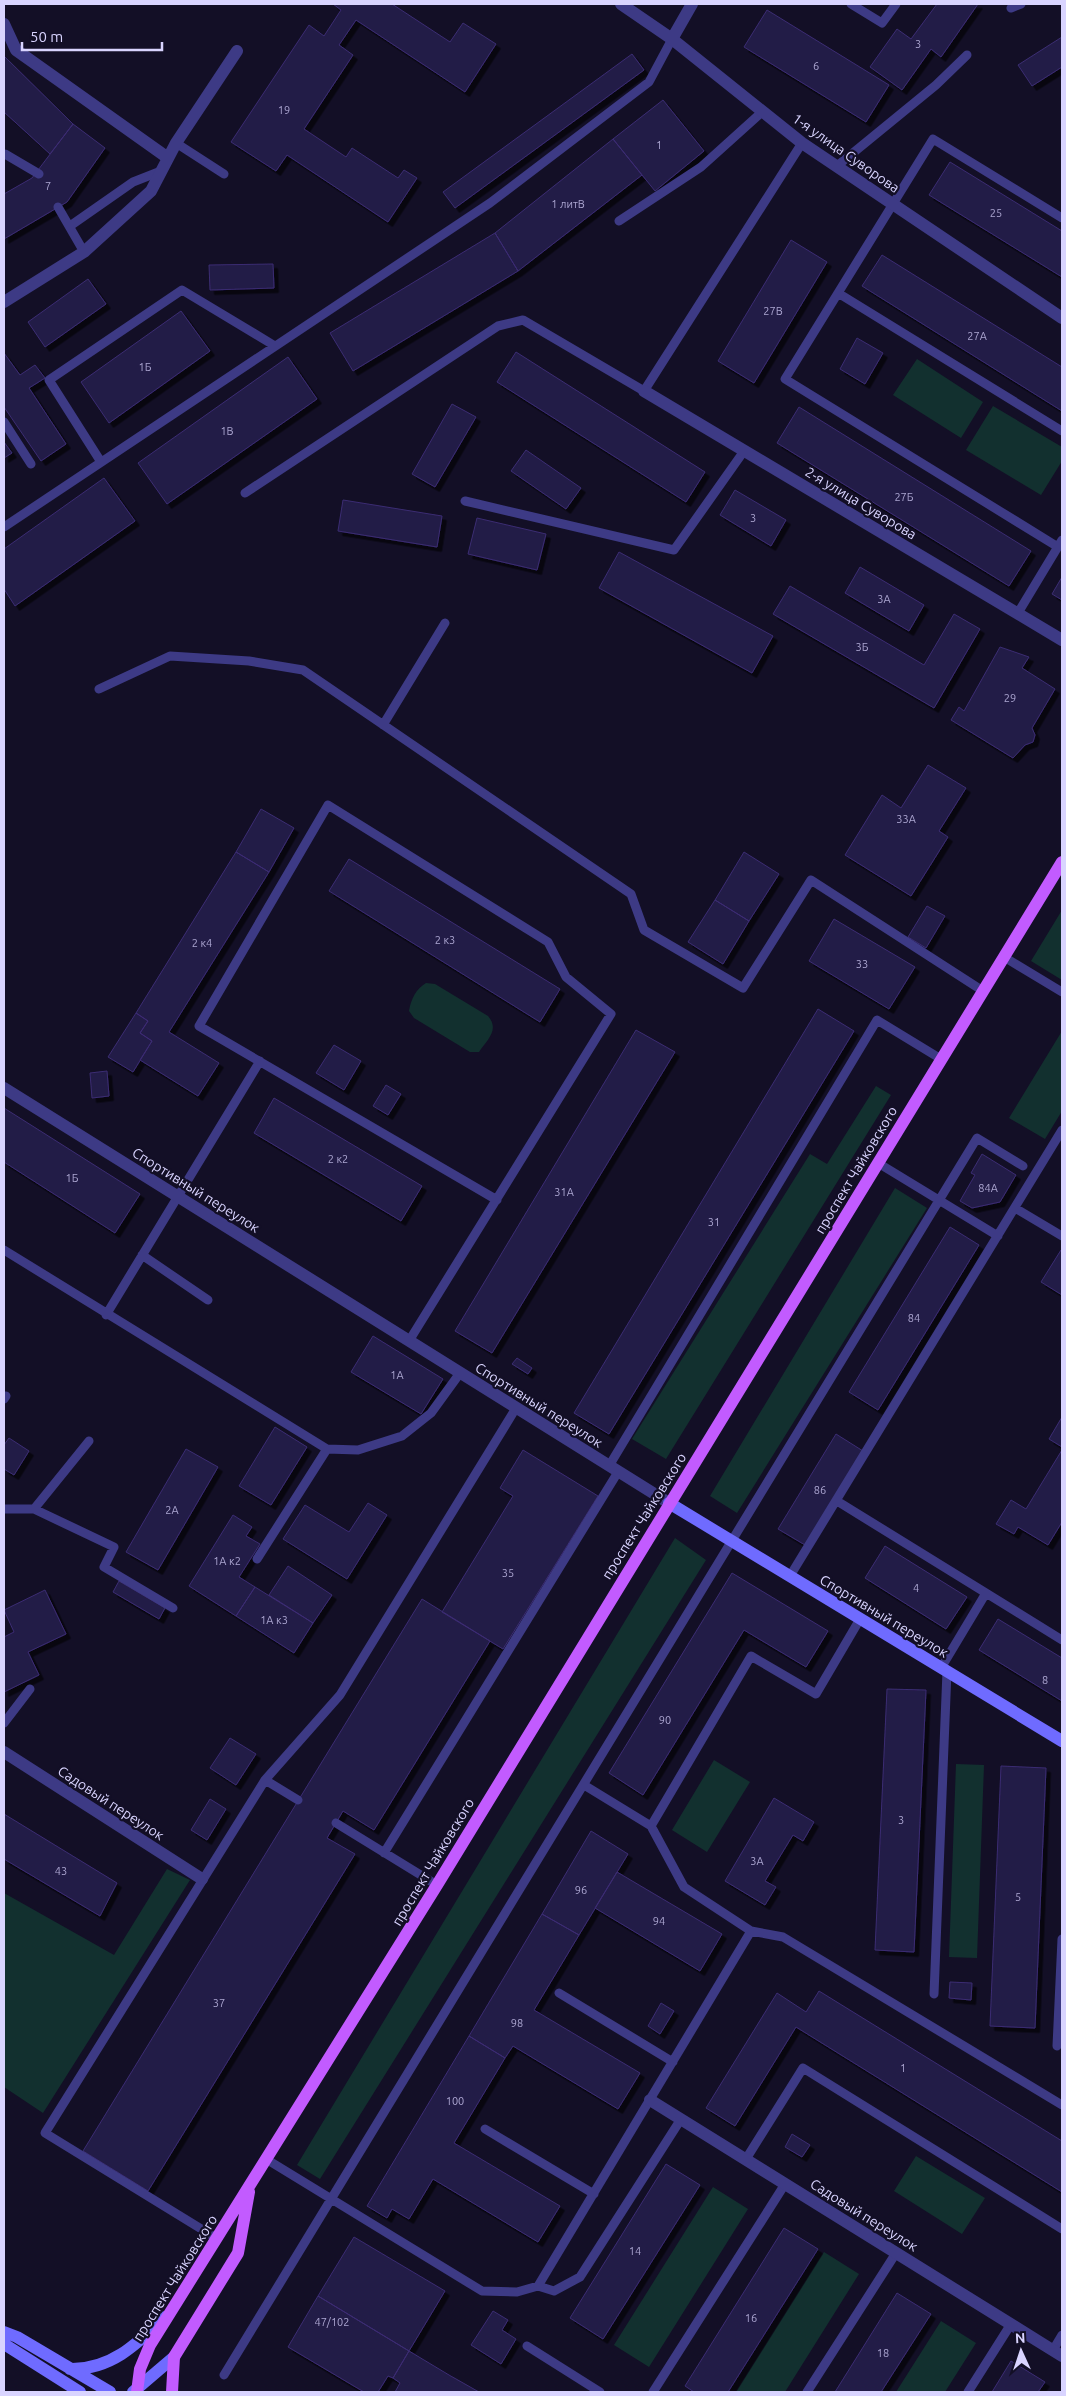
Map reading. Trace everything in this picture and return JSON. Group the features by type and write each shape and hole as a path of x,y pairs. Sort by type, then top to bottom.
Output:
{"main road":[{"name":"проспект Чайковского","path":"135,2391 145,2354 169,2314 437,1885 1062,862"},
{"name":"проспект Чайковского","path":"172,2392 174,2357 238,2253 250,2184"}],"street":[{"name":"1-я улица Суворова","path":"621,4 672,39 802,144 1062,318"},
{"path":"672,39 692,4"},
{"path":"4,24 16,50 168,158"},
{"path":"4,302 84,252 151,191 176,143 237,51"},
{"name":"2-я улица Суворова","path":"644,392 1062,640"},
{"name":"Спортивный переулок","path":"4,1088 669,1503 1062,1741"},
{"name":"Садовый переулок","path":"4,1752 202,1879"},
{"name":"Садовый переулок","path":"650,2100 1058,2353"},
{"path":"70,2369 91,2367 112,2361 129,2350 169,2314"},
{"path":"4,2332 17,2337 110,2392"},
{"path":"4,2344 80,2392"},
{"path":"135,2391 174,2357"}],"lane":[{"path":"851,4 882,24 896,4"},
{"path":"1011,8 1021,4"},
{"path":"4,527 490,203 649,82 672,39"},
{"path":"837,166 936,85 967,55"},
{"path":"619,221 701,167 763,112"},
{"path":"1018,614 1060,544 785,379 933,139 1062,218"},
{"path":"176,143 224,174"},
{"path":"245,493 498,326 523,320 644,392 802,144"},
{"path":"4,154 39,174"},
{"path":"70,226 133,182 161,171"},
{"path":"58,207 84,252"},
{"path":"101,462 49,380 182,290 275,346"},
{"path":"838,293 1062,430"},
{"path":"4,422 31,464"},
{"path":"465,501 674,550 744,451"},
{"path":"384,725 445,622"},
{"path":"99,689 170,656 249,661 303,670 632,894 644,930 743,988 811,880 983,991"},
{"path":"409,1341 497,1200 611,1014 566,977 548,942 328,805 200,1026 497,1200"},
{"path":"1004,957 1062,992"},
{"path":"384,1853 614,1469 877,1020 942,1059"},
{"path":"106,1315 260,1061"},
{"path":"790,1576 1062,1130"},
{"path":"224,2375 977,1138 1023,1166"},
{"path":"878,1163 998,1236"},
{"path":"1015,1208 1062,1236"},
{"path":"4,1250 106,1315 327,1449 358,1450 402,1436 432,1413 460,1373"},
{"path":"142,1256 208,1300"},
{"path":"216,2238 46,2133 265,1780 340,1696 516,1408"},
{"path":"34,1509 89,1441"},
{"path":"257,1559 327,1449"},
{"path":"837,1501 1062,1640"},
{"path":"4,1509 34,1509 114,1546 104,1567 174,1608"},
{"path":"934,1994 944,1669 986,1593"},
{"path":"651,1826 751,1656 816,1694 860,1618"},
{"path":"4,1723 30,1689"},
{"path":"265,1780 298,1800"},
{"path":"584,1785 651,1826 684,1886 752,1931 783,1937 1062,2105"},
{"path":"336,1823 437,1885"},
{"path":"538,2286 752,1931"},
{"path":"1057,2046 1062,1939"},
{"path":"559,1993 673,2062"},
{"path":"746,2160 803,2068 1062,2229"},
{"path":"266,2159 482,2291 517,2292 538,2286 554,2291 580,2276 681,2119"},
{"path":"484,2129 594,2194"},
{"path":"653,2392 785,2184"},
{"path":"807,2392 896,2253"},
{"path":"968,2392 1010,2324"},
{"path":"1058,2353 1062,2336"},
{"path":"527,2346 600,2392"}],"green space":[{"path":"917,359 983,402 961,438 893,395"},
{"path":"993,406 1062,447 1062,461 1041,495 966,450"},
{"path":"1062,910 1062,980 1031,961"},
{"path":"426,983 435,984 488,1016 493,1030 479,1052 470,1052 414,1018 409,1011 411,1002 417,991"},
{"path":"1062,1031 1062,1111 1045,1139 1009,1118"},
{"path":"876,1086 891,1095 666,1459 632,1439 810,1154 827,1164"},
{"path":"895,1188 927,1208 737,1513 710,1496"},
{"path":"675,1538 706,1560 320,2179 297,2165"},
{"path":"714,1760 750,1782 707,1852 672,1830"},
{"path":"956,1764 984,1765 977,1958 949,1957"},
{"path":"167,1869 190,1880 43,2113 4,2087 4,1893 114,1955"},
{"path":"916,2156 985,2198 962,2234 894,2191"},
{"path":"713,2187 748,2209 649,2367 614,2345"},
{"path":"824,2252 859,2274 785,2392 736,2392"},
{"path":"941,2321 976,2343 945,2392 896,2392"}],"building":[{"path":"333,4 392,4 450,42 463,23 496,44 465,92 356,20 339,45 353,55 304,129 346,157 352,148 398,178 404,170 417,178 388,222 287,155 276,171 231,142 309,25 324,36 341,10"},
{"path":"937,4 978,4 941,57 931,49 902,90 870,67 897,29 911,39"},
{"path":"767,10 889,85 866,122 744,47"},
{"path":"1062,37 1062,67 1032,86 1018,65"},
{"path":"632,54 644,70 455,208 443,192"},
{"path":"4,56 73,124 50,154 4,112"},
{"path":"663,100 704,151 655,191 613,139"},
{"path":"73,124 105,148 67,202 4,239 4,194 32,178"},
{"path":"613,139 642,175 518,271 495,233"},
{"path":"950,162 1062,231 1062,277 929,195"},
{"path":"495,233 518,271 353,371 330,333"},
{"path":"791,240 827,262 754,383 718,361"},
{"path":"882,255 1062,367 1062,411 862,286"},
{"path":"273,264 274,288 210,290 209,265"},
{"path":"88,279 106,304 45,347 28,322"},
{"path":"181,311 210,351 109,423 81,382"},
{"path":"857,338 883,353 865,384 840,369"},
{"path":"516,352 705,472 686,502 497,382"},
{"path":"4,353 20,375 35,365 45,378 29,388 66,444 41,461 4,407"},
{"path":"288,357 317,399 167,504 138,463"},
{"path":"452,404 476,417 435,487 412,474"},
{"path":"799,407 1031,551 1009,586 777,443"},
{"path":"4,442 12,453 4,458"},
{"path":"526,450 581,488 566,509 511,471"},
{"path":"104,478 135,521 15,606 4,589 4,549"},
{"path":"735,490 786,520 771,546 720,515"},
{"path":"343,500 442,516 437,547 338,531"},
{"path":"477,518 546,534 537,570 468,554"},
{"path":"619,552 773,636 752,673 599,588"},
{"path":"860,567 924,605 909,631 845,593"},
{"path":"1062,577 1062,600 1052,594"},
{"path":"790,586 924,665 954,614 980,629 934,708 773,614"},
{"path":"1000,647 1029,657 1022,668 1055,689 1032,728 1035,735 1033,742 1025,745 1013,758 951,720 959,707 964,711"},
{"path":"928,765 966,788 939,831 948,837 911,896 845,855 882,795 901,808"},
{"path":"261,809 294,828 269,872 236,852"},
{"path":"236,852 269,872 169,1032 219,1063 198,1096 140,1060 152,1041 140,1033 148,1021 136,1013"},
{"path":"744,852 779,874 749,921 715,900"},
{"path":"349,859 560,989 540,1022 329,891"},
{"path":"715,900 749,921 723,964 688,942"},
{"path":"927,906 945,916 926,948 908,937"},
{"path":"834,919 915,967 889,1009 809,961"},
{"path":"818,1009 854,1031 609,1434 574,1413"},
{"path":"136,1013 148,1021 140,1033 152,1041 133,1072 108,1057"},
{"path":"636,1030 675,1052 492,1353 455,1331"},
{"path":"334,1045 361,1061 344,1090 316,1073"},
{"path":"107,1071 109,1096 92,1098 90,1073"},
{"path":"386,1085 401,1094 388,1115 373,1106"},
{"path":"274,1098 422,1186 401,1221 254,1133"},
{"path":"4,1108 140,1194 115,1233 4,1162"},
{"path":"982,1154 1016,1175 1000,1202 972,1208 960,1201 975,1175 971,1173"},
{"path":"950,1227 979,1245 878,1410 849,1392"},
{"path":"1062,1251 1062,1295 1041,1282"},
{"path":"373,1336 443,1379 421,1414 351,1372"},
{"path":"517,1358 532,1368 528,1374 512,1364"},
{"path":"1062,1417 1062,1447 1049,1439"},
{"path":"275,1427 307,1447 271,1505 239,1486"},
{"path":"836,1434 863,1451 805,1545 778,1529"},
{"path":"9,1438 29,1451 14,1475 4,1469 4,1445"},
{"path":"186,1449 218,1467 158,1570 126,1552"},
{"path":"523,1450 598,1496 503,1649 442,1612 513,1496 500,1488"},
{"path":"1062,1450 1062,1522 1048,1545 1018,1527 1014,1534 996,1524 1011,1500 1026,1509"},
{"path":"368,1503 387,1515 347,1579 283,1539 305,1505 349,1532"},
{"path":"233,1515 252,1527 246,1536 260,1544 239,1577 255,1587 236,1616 189,1586"},
{"path":"885,1546 967,1597 946,1629 865,1578"},
{"path":"288,1566 332,1595 313,1623 269,1595"},
{"path":"732,1573 828,1631 806,1667 744,1630 643,1795 609,1773"},
{"path":"119,1581 165,1608 159,1619 113,1592"},
{"path":"255,1587 313,1623 294,1653 236,1616"},
{"path":"45,1590 66,1634 28,1652 39,1675 4,1692 4,1637 14,1632 4,1610"},
{"path":"422,1599 490,1641 374,1830 343,1811 327,1838 355,1854 148,2191 83,2151"},
{"path":"998,1619 1062,1658 1062,1701 979,1650"},
{"path":"887,1689 926,1690 914,1952 875,1950"},
{"path":"230,1738 256,1754 236,1785 210,1768"},
{"path":"1001,1766 1046,1768 1035,2028 990,2026"},
{"path":"774,1798 814,1822 803,1841 793,1835 765,1881 776,1887 765,1905 725,1881"},
{"path":"210,1799 226,1809 207,1840 191,1830"},
{"path":"4,1814 117,1883 100,1916 4,1859"},
{"path":"591,1831 628,1854 579,1935 542,1914"},
{"path":"617,1872 722,1934 700,1971 595,1908"},
{"path":"542,1914 579,1935 534,2010 640,2073 618,2109 513,2046 505,2058 469,2036"},
{"path":"950,1982 972,1983 971,2000 949,1998"},
{"path":"819,1991 1062,2141 1062,2192 796,2027 735,2126 706,2108 777,1993 806,2012"},
{"path":"661,2003 674,2011 660,2034 648,2026"},
{"path":"469,2036 505,2058 454,2143 560,2206 538,2242 433,2179 409,2219 392,2209 387,2218 367,2206"},
{"path":"792,2134 810,2145 802,2157 785,2147"},
{"path":"666,2164 700,2185 603,2339 570,2318"},
{"path":"784,2228 818,2249 728,2392 694,2392 685,2386"},
{"path":"354,2237 445,2291 409,2351 318,2296"},
{"path":"897,2293 931,2314 881,2392 835,2392"},
{"path":"318,2296 409,2351 393,2378 388,2376 378,2392 364,2392 288,2347"},
{"path":"493,2311 508,2320 502,2330 516,2339 501,2364 471,2345"},
{"path":"409,2351 479,2392 395,2392 400,2383 393,2378"},
{"path":"1011,2361 1045,2382 1038,2392 992,2392"}]}
